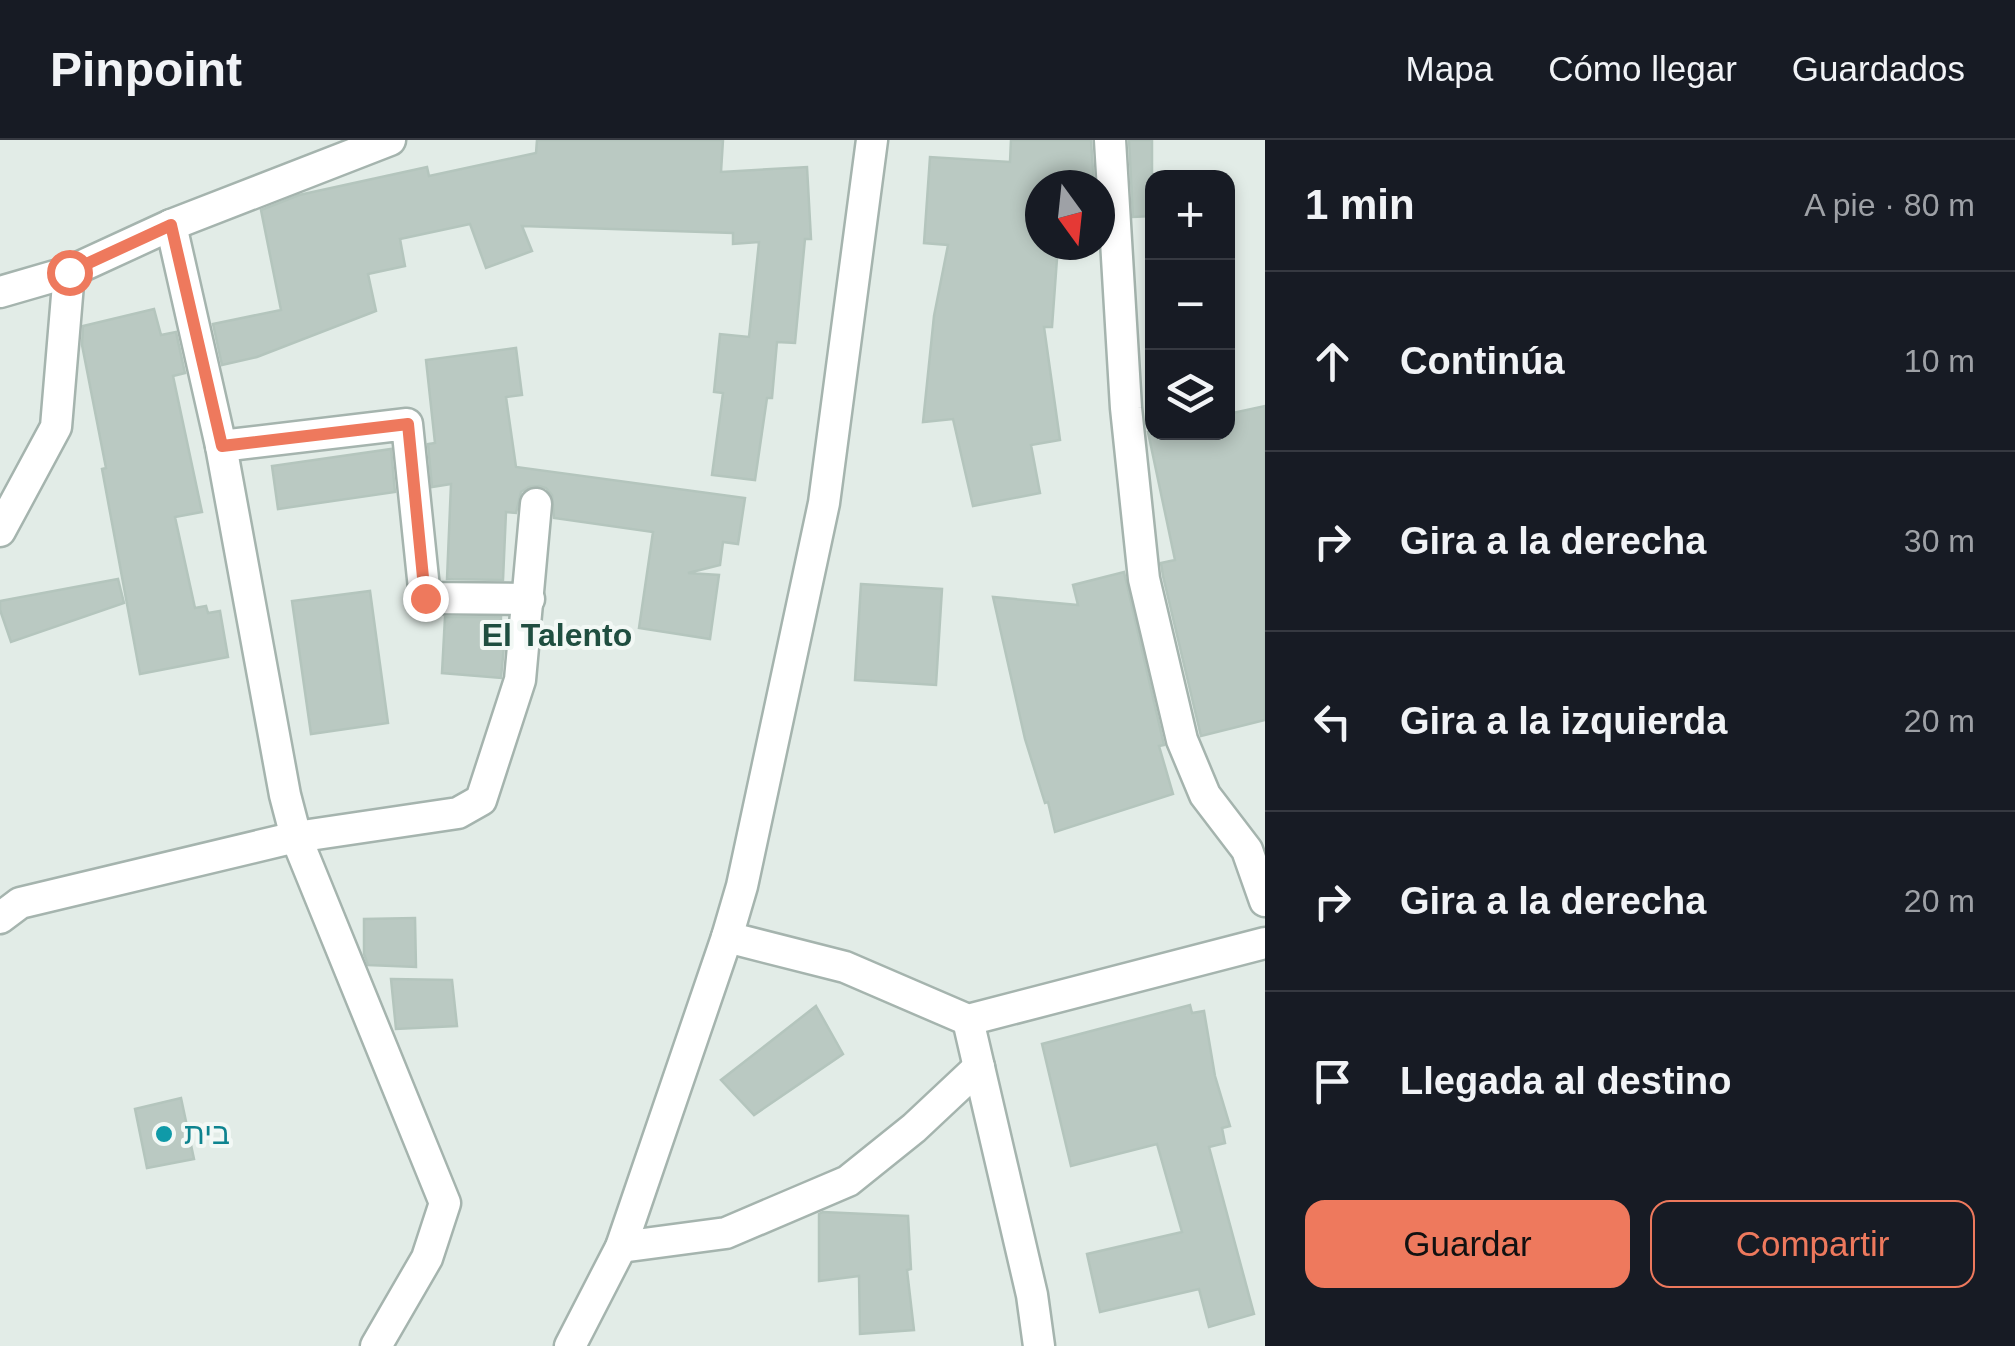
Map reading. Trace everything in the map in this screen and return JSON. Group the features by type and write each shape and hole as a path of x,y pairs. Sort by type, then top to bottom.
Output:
{"street":[{"path":"0,292 69,272 171,225 390,140"},
{"path":"570,1346 621,1247 742,886 824,503 872,140"},
{"path":"1110,140 1126,408 1144,578 1182,740 1205,795 1247,850 1265,901"},
{"path":"171,225 222,446 296,837 445,1204 428,1258 376,1346"},
{"path":"0,531 56,427 69,272"},
{"path":"222,446 408,424 425,598 529,599"},
{"path":"0,918 20,903 296,837 458,813 480,800 520,680 536,504"},
{"path":"727,937 845,967 968,1020 1265,942"},
{"path":"968,1020 1032,1295 1038,1346"},
{"path":"621,1247 726,1233 848,1181 979,1068"}],"building":[{"path":"537,140 723,140 721,172 807,167 811,239 805,239 795,343 777,342 772,398 767,398 755,480 712,475 723,393 714,392 720,334 749,337 759,242 733,244 733,233 522,226 532,251 486,268 470,224 400,239 405,266 368,274 376,311 257,357 222,365 213,324 281,310 261,210 299,195 427,167 429,176 536,153"},
{"path":"1011,140 1091,140 1093,170 1025,170 1025,260 1057,260 1052,327 1044,327 1060,440 1031,445 1040,493 973,506 953,419 923,422 934,316 948,245 924,243 930,157 1010,162"},
{"path":"1129,140 1152,140 1152,170 1145,170 1145,216 1133,217"},
{"path":"154,309 161,335 176,332 185,373 173,376 202,512 175,517 195,608 206,606 208,613 220,611 228,657 140,674 82,345 83,326"},
{"path":"516,348 522,395 506,397 516,467 745,498 738,544 723,542 720,565 688,573 719,575 710,639 639,628 653,532 554,518 552,495 539,486 521,492 516,513 506,512 503,580 447,579 451,484 432,487 428,444 435,443 426,360"},
{"path":"1265,406 1265,720 1201,736 1163,576 1161,563 1175,560 1150,440 1235,440 1235,412"},
{"path":"391,449 395,492 278,509 272,466"},
{"path":"1124,572 1164,745 1159,746 1173,794 1055,832 1025,739 993,597 1078,605 1073,585"},
{"path":"118,579 124,603 11,642 0,601"},
{"path":"861,584 942,589 936,685 855,680"},
{"path":"370,591 388,723 311,734 292,601"},
{"path":"445,617 501,617 500,635 505,636 501,678 442,673"},
{"path":"415,918 416,967 368,965 364,954 364,919"},
{"path":"391,979 452,980 457,1026 396,1029"},
{"path":"1190,1005 1192,1013 1204,1011 1215,1076 1230,1126 1222,1128 1225,1143 1209,1147 1254,1314 1209,1327 1199,1289 1100,1312 1087,1254 1182,1232 1157,1144 1071,1166 1042,1044"},
{"path":"816,1006 843,1054 754,1115 721,1080"},
{"name":"בית","path":"181,1098 194,1159 147,1168 135,1109"},
{"path":"819,1214 908,1216 911,1269 907,1270 914,1330 860,1334 859,1276 819,1281"}],"place":[{"name":"בית","path":"164,1134"}],"district":[{"name":"El Talento","path":"557,635"}],"route":[{"path":"69,272 171,225 222,446 408,424 425,598"}]}
